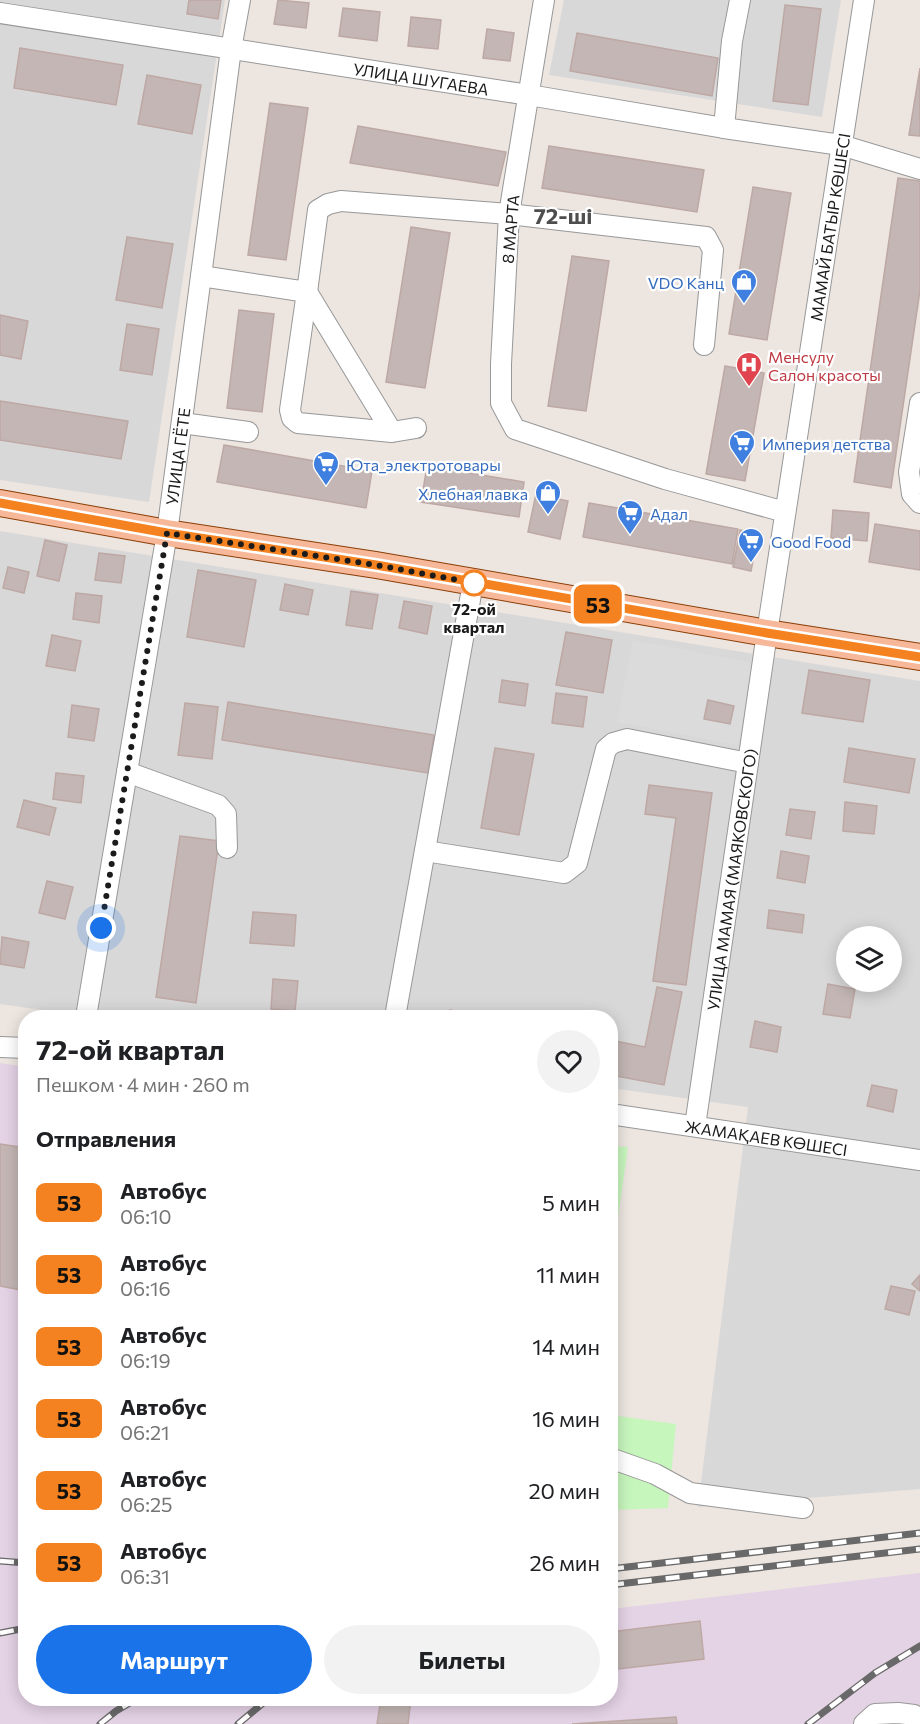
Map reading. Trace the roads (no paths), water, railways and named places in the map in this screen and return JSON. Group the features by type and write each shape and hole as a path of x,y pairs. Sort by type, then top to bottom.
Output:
{"main road":[{"path":"0,503 167,533 376,565 767,633 920,657"}],"street":[{"name":"УЛИЦА ГЁТЕ","path":"87,1010 167,533 231,49 240,0"},
{"name":"8 МАРТА","path":"544,0 509,214 501,403 515,429 665,479 785,512"},
{"path":"724,128 732,41 740,0"},
{"name":"МАМАЙ БАТЫР КӨШЕСІ","path":"767,633 864,0"},
{"name":"УЛИЦА ШУГАЕВА","path":"0,13 841,145 920,169"},
{"path":"416,428 392,432 298,423 292,418 290,410 318,210 328,204 340,201 509,214 706,237 713,250 704,345"},
{"path":"201,276 307,292"},
{"path":"307,292 392,432"},
{"path":"920,403 909,472 912,494 920,503"},
{"path":"182,423 248,432"},
{"path":"395,1010 473,583"},
{"name":"УЛИЦА МАМАЯ (МАЯКОВСКОГО)","path":"695,1126 767,633"},
{"path":"425,851 564,873 577,863 606,749 613,743 627,739 748,763"},
{"path":"127,771 218,806 225,814 227,848"},
{"path":"0,1047 18,1048"},
{"name":"ЖАМАҚАЕВ КӨШЕСІ","path":"618,1115 920,1160"},
{"path":"618,1461 655,1474 690,1493 804,1508"},
{"path":"864,1724 875,1714 898,1713 914,1716 920,1724"}],"railway":[{"path":"618,1568 920,1533"},
{"path":"618,1584 920,1549"},
{"path":"0,1561 18,1562"},
{"path":"0,1633 18,1630"},
{"path":"808,1724 875,1673 920,1646"},
{"path":"100,1724 124,1706"},
{"path":"238,1724 259,1706"}],"place":[{"name":"VDO Канц","path":"744,305"},
{"name":"Менсулу Салон красоты","path":"749,388"},
{"name":"Империя детства","path":"742,466"},
{"name":"Юта_электротовары","path":"326,487"},
{"name":"Хлебная лавка","path":"548,516"},
{"name":"Адал","path":"630,536"},
{"name":"Good Food","path":"751,564"},
{"name":"72-ой квартал","path":"474,583"}],"district":[{"name":"72-ші","path":"563,215"}]}
